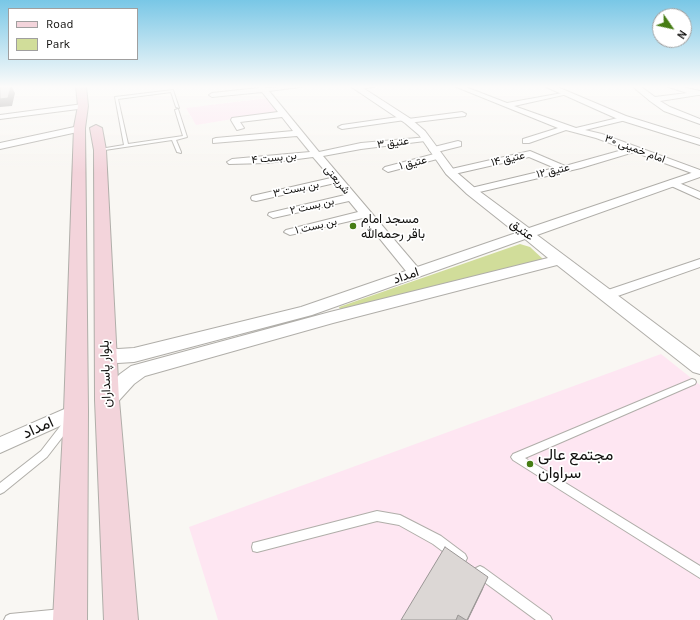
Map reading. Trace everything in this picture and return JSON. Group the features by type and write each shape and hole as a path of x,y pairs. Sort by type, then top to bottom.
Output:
{"main road":[{"name":"بلوار پاسداران","path":"85,115 88,126 100,150 107,400 121,620"},
{"name":"بلوار پاسداران","path":"70,617 76,411 88,126"},
{"path":"76,411 107,400"}],"street":[{"path":"0,117 16,115"},
{"path":"240,128 235,120 276,115"},
{"name":"شریعتی","path":"285,115 415,273"},
{"name":"عتیق","path":"401,115 422,133 450,172 471,191 607,294 700,367"},
{"path":"342,127 452,115"},
{"name":"امام خمینی ۳۰","path":"532,115 570,129 599,136 700,173"},
{"path":"616,115 700,142"},
{"path":"683,115 700,122"},
{"path":"526,141 570,129 623,118"},
{"path":"0,146 88,126"},
{"path":"216,141 299,133"},
{"name":"عتیق ۳","path":"316,154 361,146 425,139"},
{"name":"عتیق ۱","path":"388,169 458,144"},
{"name":"عتیق ۱۲","path":"471,191 564,169 634,149"},
{"name":"بن بست ۴","path":"232,162 267,160 316,154"},
{"name":"عتیق ۱۴","path":"450,172 530,154 564,169"},
{"name":"امداد","path":"107,400 127,379 138,372 327,311 415,273 700,173"},
{"name":"بن بست ۳","path":"256,198 337,180"},
{"path":"672,183 700,196"},
{"name":"بن بست ۲","path":"273,215 351,197"},
{"name":"بن بست ۱","path":"290,232 365,214"},
{"name":"امداد","path":"105,354 118,356 134,355 561,259"},
{"path":"607,294 700,262"},
{"name":"امداد","path":"0,445 76,411"}],"lane":[{"path":"120,115 126,146"},
{"path":"100,150 185,137 179,115"},
{"path":"174,139 179,152"},
{"path":"692,382 516,458 700,572"},
{"path":"0,489 44,454 76,411"},
{"path":"257,547 377,516 400,520 437,540 546,620"},
{"path":"10,620 70,617"}],"shaded area":[{"path":"190,115 258,115 196,125"},
{"name":"مجتمع عالی سراوان","path":"661,354 700,385 700,620 218,620 189,527"}],"green space":[{"path":"520,244 530,247 544,260 341,312 339,307"}],"building":[{"path":"445,547 488,577 467,620 458,615 456,620 401,620"}],"place":[{"name":"مسجد امام باقر رحمه‌الله","path":"353,226"},
{"name":"مجتمع عالی سراوان","path":"530,464"}]}
